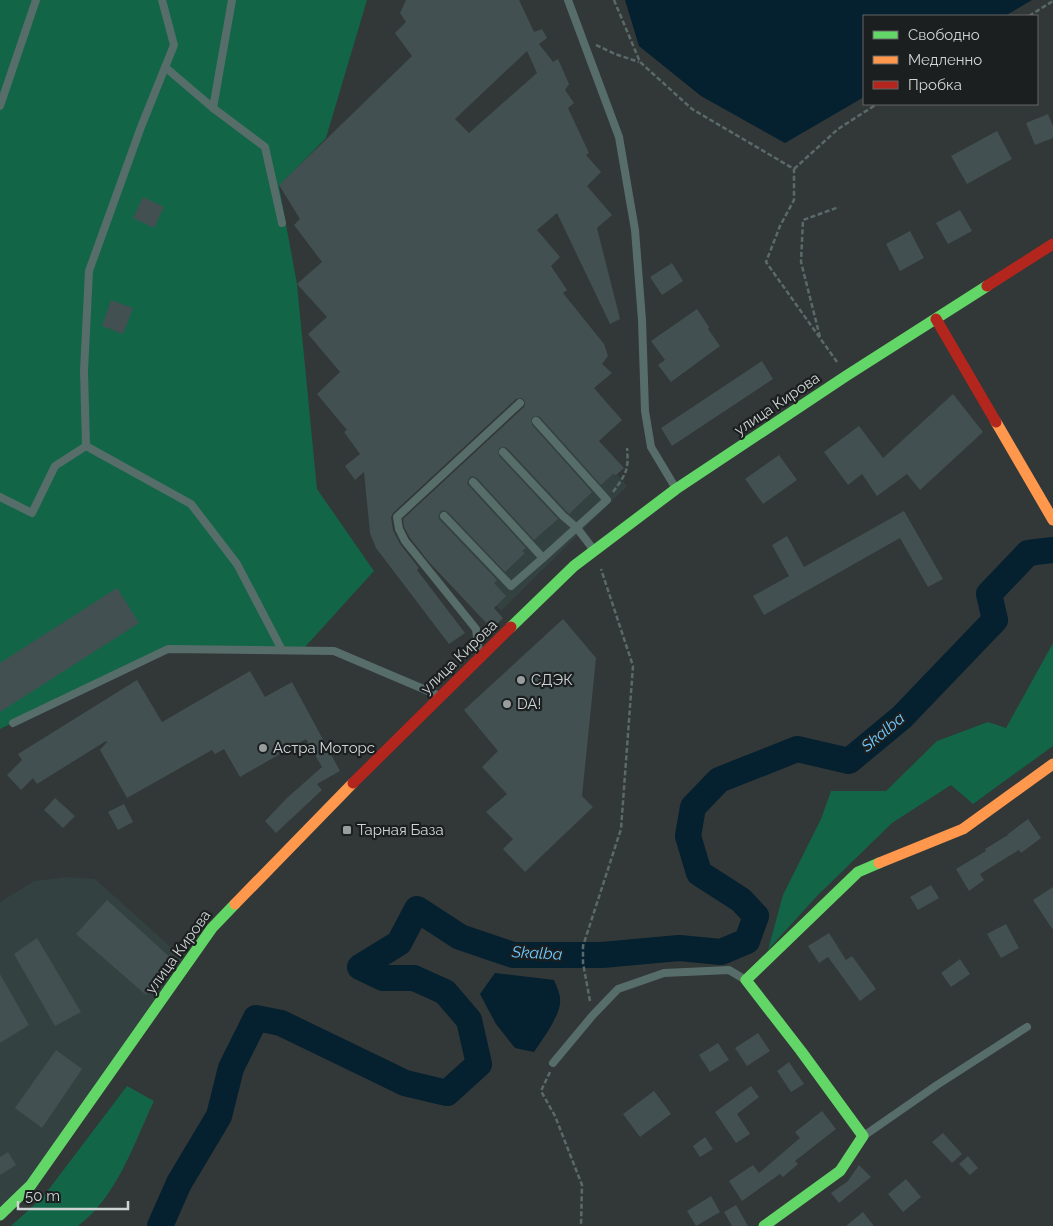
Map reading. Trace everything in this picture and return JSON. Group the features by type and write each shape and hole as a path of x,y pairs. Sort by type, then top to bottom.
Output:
{"street":[{"name":"улица Кирова","path":"0,1215 31,1185 212,928 357,778 574,566 676,488 846,376 1053,244"},
{"path":"936,319 1053,520"},
{"path":"764,1226 840,1171 863,1136 746,980 858,872 963,829 1053,764"}],"lane":[{"path":"0,106 36,0"},
{"path":"86,446 84,371 89,271 141,127 174,45 162,0"},
{"path":"213,108 232,0"},
{"path":"568,0 619,137 635,230 642,320 645,411 651,447 676,488"},
{"path":"165,67 213,108 265,147 282,223"},
{"path":"480,658 476,629 405,541 399,529 397,517 520,403"},
{"path":"444,516 511,586 607,500 536,422"},
{"path":"0,497 32,513 55,466 86,446"},
{"path":"86,446 191,504 237,564 282,650"},
{"path":"503,452 563,516 577,528 594,551"},
{"path":"473,482 544,558"},
{"path":"13,723 168,649 334,651 441,696"},
{"path":"553,1063 593,1015 618,989 664,973 729,970 746,980"},
{"path":"863,1136 937,1084 1027,1027"}],"path":[{"path":"614,0 640,62"},
{"path":"1031,15 1053,1"},
{"path":"583,39 615,54 640,62 692,109 794,169"},
{"path":"846,376 766,262 780,226 794,200 794,169 838,129 875,105"},
{"path":"820,338 801,262 803,220 839,207"},
{"path":"607,500 624,477 628,465 627,448"},
{"path":"593,1015 583,963 583,946 620,829 633,666 594,551"},
{"path":"553,1063 541,1091 555,1116 582,1185 582,1226"}],"shaded area":[{"path":"543,392 566,415 627,486 501,611 411,515"},
{"path":"68,877 95,879 183,958 30,1179 0,1208 0,902 34,881"}],"green space":[{"path":"0,0 367,0 326,138 279,186 297,284 317,489 374,571 305,647 168,649 0,729"},
{"path":"1053,643 1053,746 973,804 951,785 892,823 816,897 768,950 783,895 821,819 831,791 886,791 937,741 988,722 1006,728"},
{"path":"127,1086 154,1101 123,1168 104,1200 78,1226 11,1226 43,1197"}],"water":[{"path":"625,0 1032,0 1007,15 863,15 863,98 785,143 701,96 639,46"},
{"path":"495,973 554,980 559,991 559,1009 550,1028 534,1052 515,1048 496,1024 480,994"}],"building":[{"path":"406,0 519,0 534,32 542,29 547,38 539,44 553,62 558,59 569,84 565,90 574,103 568,108 589,153 586,155 601,172 587,186 612,215 597,228 620,319 610,324 557,213 537,230 560,257 551,266 567,290 563,293 604,344 608,356 602,364 612,373 594,388 622,420 599,441 624,468 616,475 613,474 601,485 540,417 533,417 531,420 532,425 592,492 569,514 507,448 500,448 498,451 499,456 558,519 534,540 477,478 472,476 469,478 467,483 469,486 526,548 522,551 525,553 505,572 448,512 443,510 440,512 438,517 440,520 497,580 494,583 506,596 494,608 503,618 492,629 428,561 410,538 404,527 403,519 524,407 524,400 521,398 516,399 393,513 391,517 393,530 400,544 419,568 417,570 465,633 449,644 376,548 370,533 364,472 355,480 345,466 360,454 344,432 347,430 317,394 340,372 308,334 327,317 297,284 322,262 294,225 300,219 279,185 412,56 395,33 406,22 400,13","holes":["527,51 537,73 469,133 455,119"]},
{"path":"1048,114 1053,126 1053,138 1035,145 1026,123"},
{"path":"997,131 1012,159 967,184 951,156"},
{"path":"143,197 164,207 154,228 133,218"},
{"path":"960,210 972,231 948,244 936,223"},
{"path":"910,231 924,258 900,271 886,244"},
{"path":"672,263 683,281 662,295 650,277"},
{"path":"111,300 133,308 123,334 102,326"},
{"path":"697,309 720,346 671,382 658,365 665,360 651,341"},
{"path":"762,361 773,379 672,446 661,428"},
{"path":"953,394 983,432 920,490 907,474 877,496 862,474 848,485 824,452 859,426 883,458"},
{"path":"779,455 797,480 763,504 745,479"},
{"path":"904,511 943,579 928,587 900,538 764,615 753,596 789,576 772,545 787,536 804,567"},
{"path":"117,588 139,623 0,712 0,663"},
{"path":"563,619 596,658 582,796 593,807 525,872 503,849 513,839 486,812 507,794 482,767 498,751 464,710"},
{"path":"250,671 265,697 292,682 340,771 317,784 322,790 276,833 265,821 287,798 322,767 306,739 240,777 224,749 215,754 212,750 127,798 100,750 106,741 37,784 33,778 21,790 7,775 22,760 18,754 137,680 162,722"},
{"path":"55,798 75,816 63,828 44,810"},
{"path":"124,804 133,822 118,830 108,812"},
{"path":"1028,819 1041,838 1021,853 1019,850 980,874 984,880 969,891 956,869 986,851 985,849 1008,835"},
{"path":"931,885 939,898 918,910 910,897"},
{"path":"1053,887 1053,930 1033,900"},
{"path":"107,900 173,960 146,995 76,934"},
{"path":"1006,924 1019,948 1001,958 987,934"},
{"path":"829,933 846,960 852,956 876,989 860,1001 828,957 819,963 808,946"},
{"path":"37,938 81,1012 55,1026 14,954"},
{"path":"960,959 970,974 951,987 941,973"},
{"path":"0,974 29,1025 0,1043"},
{"path":"758,1033 770,1051 747,1066 735,1048"},
{"path":"718,1043 729,1060 710,1072 699,1055"},
{"path":"56,1050 82,1069 42,1128 15,1108"},
{"path":"789,1062 804,1084 791,1092 777,1071"},
{"path":"751,1086 759,1097 737,1114 750,1134 736,1143 715,1112"},
{"path":"654,1091 671,1114 640,1137 623,1114"},
{"path":"822,1111 836,1129 795,1161 798,1164 783,1177 780,1174 742,1201 729,1181 753,1165 759,1173 800,1138 795,1132"},
{"path":"943,1133 962,1154 952,1163 932,1142"},
{"path":"705,1137 713,1149 700,1157 693,1146"},
{"path":"8,1152 16,1165 0,1175 0,1157"},
{"path":"968,1156 978,1168 970,1175 959,1164"},
{"path":"859,1165 871,1177 839,1203 831,1193 848,1181"},
{"path":"906,1179 921,1197 903,1212 888,1194"},
{"path":"711,1196 720,1212 696,1226 687,1211"},
{"path":"736,1205 748,1226 732,1226 724,1212"},
{"path":"863,1212 874,1226 846,1226"}],"waterway":[{"name":"Skalba","path":"160,1226 179,1183 219,1116 231,1068 256,1018 281,1023 405,1083 447,1093 479,1064 469,1020 445,992 414,978 383,978 360,967 399,943 417,909 460,937 513,955 602,955 679,948 721,952 747,941 756,916 741,900 699,873 688,836 693,807 719,780 797,749 849,761 902,717 995,620 989,594 1028,553 1053,550"}],"traffic: fast":[{"path":"511,627 574,566 676,489 846,376 987,286"},
{"path":"764,1226 840,1171 863,1136 746,980 858,872 879,863"},
{"path":"0,1215 31,1185 212,928 235,904"}],"traffic: slow":[{"path":"996,422 1053,520"},
{"path":"879,863 963,829 1053,764"},
{"path":"235,904 353,783"}],"traffic: jam":[{"path":"987,286 1053,244"},
{"path":"936,319 996,422"},
{"path":"353,783 511,627"}],"place":[{"name":"СДЭК","path":"521,680"},
{"name":"DA!","path":"507,704"},
{"name":"Астра Моторс","path":"263,748"},
{"name":"Тарная База","path":"347,830"}]}
